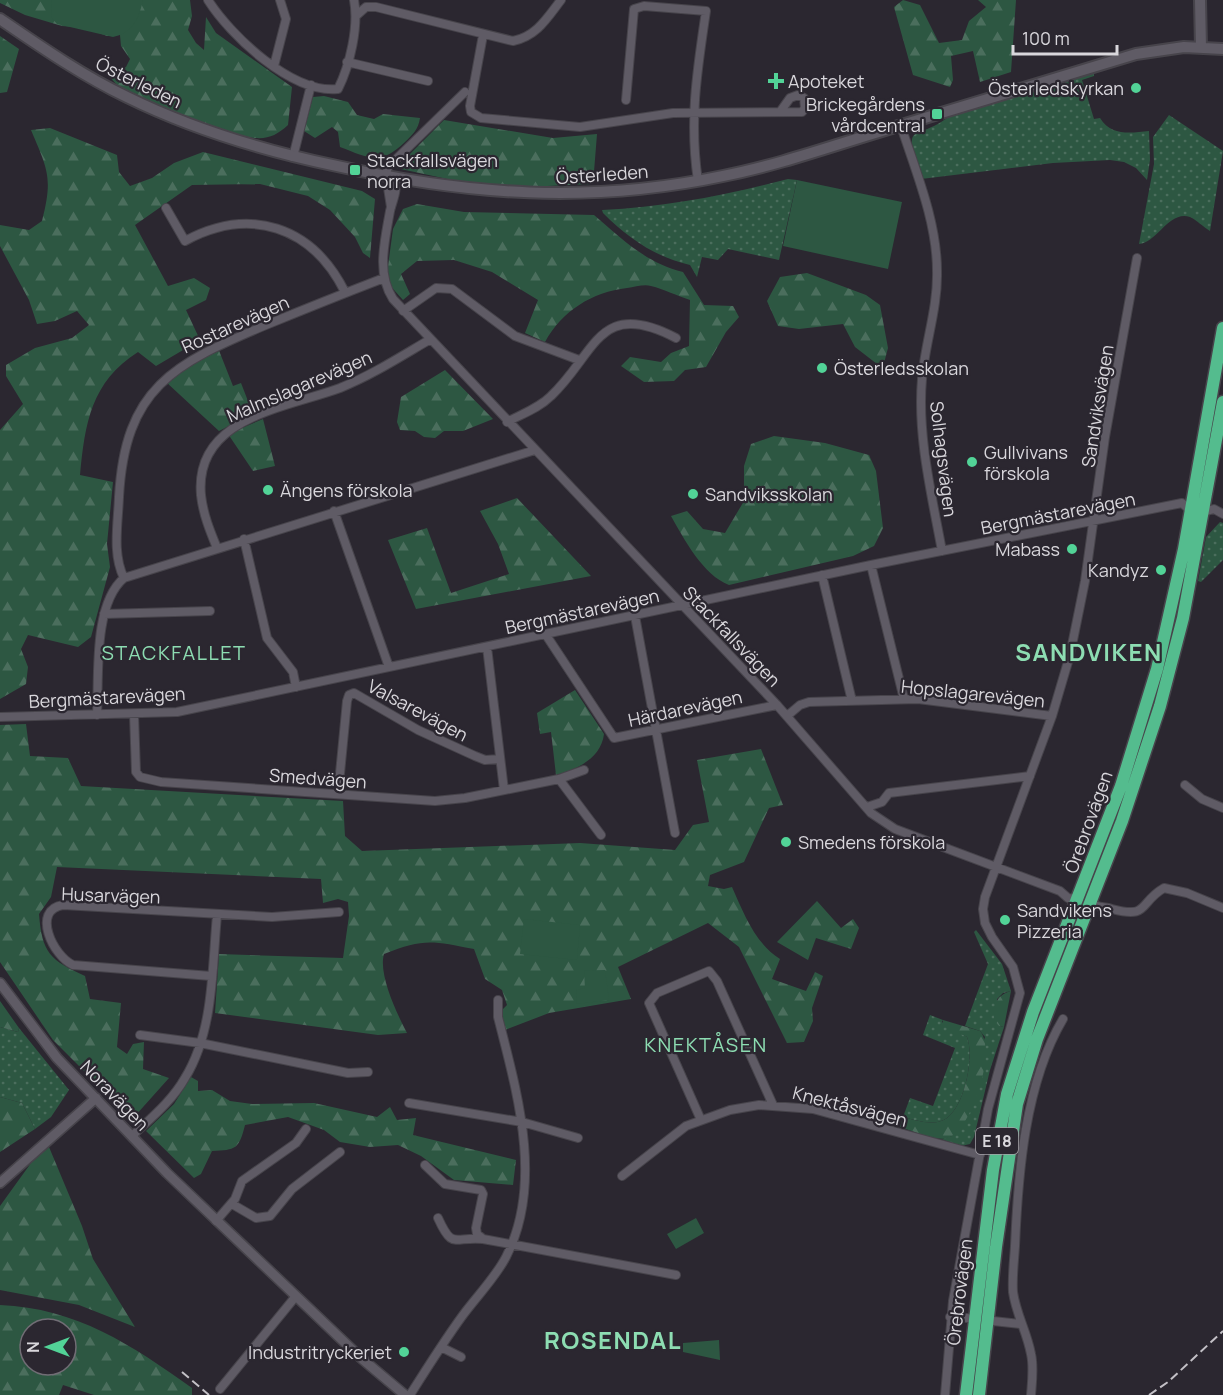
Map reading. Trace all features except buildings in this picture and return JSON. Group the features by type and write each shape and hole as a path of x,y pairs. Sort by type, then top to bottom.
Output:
{"highway":[{"name":"Örebrovägen","path":"966,1395 993,1170 1007,1094 1030,1020 1122,821 1160,706 1180,627 1223,328"},
{"name":"Örebrovägen","path":"1197,512 1223,402"},
{"name":"Örebrovägen","path":"979,1395 996,1247 1017,1104 1084,901"}],"main road":[{"path":"1200,0 1201,47"},
{"name":"Österleden","path":"0,19 58,57 128,98 203,129 293,157 390,178 496,192 552,194 611,192 698,181 764,167 1136,54 1167,48 1223,49"}],"street":[{"path":"208,0 240,39 274,66 311,85 338,89 347,62 357,15 354,0"},
{"path":"274,66 286,19 280,0"},
{"path":"357,15 366,7 376,7 507,41 522,39 544,24 561,0"},
{"path":"626,100 634,9 644,6 706,11 692,134 698,181"},
{"path":"483,35 470,101 471,112 477,117 580,127 674,113 780,112"},
{"path":"347,62 428,81"},
{"path":"293,157 311,85"},
{"path":"390,178 388,167 465,92"},
{"name":"Solhagsvägen","path":"901,126 929,219 936,255 936,296 921,394 924,436 942,551"},
{"name":"Stackfallsvägen","path":"390,178 397,190 391,207 383,255 384,278 388,291 403,311 777,705 867,807 896,829 1060,891 1070,890 1084,901"},
{"path":"166,208 185,241 214,227 240,223 268,226 293,235 323,257 345,292"},
{"name":"Sandviksvägen","path":"945,1395 950,1317 980,1155 991,1099 1020,993 1013,967 992,937 984,916 985,897 1052,716 1070,654 1095,522 1105,436 1137,258"},
{"name":"Rostarevägen","path":"124,578 117,553 122,462 131,429 154,389 180,366 197,355 345,292 384,278"},
{"path":"403,311 436,288 452,289 515,336 579,360"},
{"path":"507,422 550,398 600,336 622,325 646,325 676,338"},
{"name":"Malmslagarevägen","path":"216,548 203,508 201,488 210,453 225,433 257,416 370,375 429,340"},
{"path":"97,715 104,614 110,593 124,578 333,511 416,488 535,450"},
{"name":"Bergmästarevägen","path":"0,717 177,712 871,565 1182,503 1197,512"},
{"path":"1197,512 1214,509 1223,514"},
{"path":"333,511 389,667"},
{"path":"244,539 267,638 290,667 296,687"},
{"path":"871,565 904,699"},
{"path":"822,576 852,701"},
{"path":"104,614 210,611"},
{"path":"635,616 675,833"},
{"name":"Härdarevägen","path":"546,635 614,738 777,705"},
{"path":"488,647 504,790"},
{"name":"Valsarevägen","path":"338,794 347,701 349,695 354,693 434,738 485,760 500,759"},
{"name":"Hopslagarevägen","path":"787,716 800,705 809,702 904,699 1052,716"},
{"name":"Smedvägen","path":"134,714 136,772 148,781 435,801 559,779 584,770"},
{"path":"867,807 882,802 889,793 1030,776"},
{"path":"559,779 601,835"},
{"path":"1185,785 1203,799 1223,808"},
{"path":"1084,901 1099,908 1106,907 1128,913 1137,912 1145,908 1155,893 1164,888 1181,891 1223,908"},
{"name":"Husarvägen","path":"212,976 73,965 65,961 58,953 50,939 46,920 54,906 63,904 272,917 339,912"},
{"path":"132,1136 176,1092 194,1062 200,1043 212,976 218,915"},
{"path":"701,1120 649,1003 657,993 709,971 717,981 773,1105"},
{"name":"Noravägen","path":"0,983 52,1052 132,1136 216,1221 361,1358 405,1395"},
{"path":"410,1395 441,1347 497,1272 513,1244 522,1202 522,1122 498,1017 498,1000"},
{"path":"1031,1395 1031,1354 1020,1324 1013,1276 1021,1163 1036,1092 1056,1032 1063,1019"},
{"path":"140,1035 200,1043 348,1073 368,1072"},
{"path":"0,1183 96,1098"},
{"path":"409,1103 522,1122 578,1138"},
{"name":"Knektåsvägen","path":"622,1176 675,1134 701,1120 737,1108 773,1105 813,1109 980,1155"},
{"path":"216,1221 232,1204 242,1181 296,1143 306,1129"},
{"path":"232,1204 256,1218 270,1216 292,1189 340,1152"},
{"path":"425,1165 445,1184 481,1190 483,1194 476,1228 477,1234 483,1239"},
{"path":"438,1218 450,1239 459,1241 483,1239 676,1275"},
{"path":"220,1389 296,1296"},
{"path":"950,1317 967,1318"},
{"path":"993,1320 1020,1324"},
{"path":"441,1347 461,1357"}],"green space":[{"path":"0,0 190,0 192,16 188,30 196,43 204,50 206,17 216,33 292,87 288,125 273,136 255,138 226,131 162,108 127,92 108,74 112,67 126,67 130,59 121,46 120,35 107,36 86,28 62,26 25,15 0,3"},
{"path":"51,0 143,0 134,24 126,32 113,37 57,24 52,18"},
{"path":"903,0 920,5 939,43 962,40 969,21 986,7 978,0 1016,0 1011,72 980,82 973,51 951,56 953,80 950,87 913,75 894,7"},
{"path":"0,36 19,49 7,92 0,93"},
{"path":"1094,71 1094,76 1082,80 1094,119 1100,118 1104,124 1115,131 1149,131 1150,160 1147,180 1136,168 1124,162 1110,160 1053,163 921,179 912,147 912,139 915,135 951,115"},
{"path":"324,96 348,102 357,115 374,119 383,114 420,118 419,122 413,134 396,150 381,157 367,157 340,147 338,132 332,127 315,138 304,131 313,97"},
{"path":"1169,115 1223,151 1210,231 1193,218 1183,216 1169,222 1152,238 1139,244 1154,164 1153,137"},
{"path":"444,120 553,138 597,134 593,184 524,187 452,180 396,168"},
{"path":"50,128 117,155 119,172 130,186 152,178 174,163 203,152 362,191 375,199 370,258 363,253 355,237 330,210 308,196 260,184 192,185 135,225 168,286 194,278 210,288 206,300 186,310 200,340 156,366 138,352 122,364 100,390 88,421 80,475 113,482 107,544 110,567 91,637 78,647 28,635 21,649 28,667 26,684 0,699 0,430 23,404 6,376 6,365 35,348 72,338 89,325 77,311 55,321 37,324 29,300 0,246 0,225 29,230 42,221 47,194 47,174 31,130"},
{"path":"788,179 797,180 779,260 728,249 718,260 702,257 697,277 690,265 654,252 622,231 602,210 696,199"},
{"path":"797,180 902,202 888,269 783,246"},
{"path":"417,204 464,212 594,215 646,256 657,263 683,272 704,305 733,306 739,317 726,332 706,367 685,370 674,381 644,382 621,366 630,357 661,362 671,353 689,346 690,300 648,285 614,290 590,299 569,312 545,342 525,333 538,300 492,272 454,260 417,261 401,274 410,294 403,300 386,281 393,229 403,209"},
{"path":"807,273 866,295 880,305 888,348 884,363 877,364 855,347 843,324 799,329 778,326 767,301 780,277"},
{"path":"218,348 233,386 241,383 253,414 219,431 166,382 185,366"},
{"path":"445,370 493,419 463,431 444,431 435,438 424,437 415,431 400,430 397,422 401,397"},
{"path":"263,419 275,466 253,471 228,434"},
{"path":"774,436 825,443 869,455 876,471 883,528 874,546 853,556 729,585 703,565 671,516 687,511 703,529 725,533 744,501 744,466 751,444"},
{"path":"517,498 591,576 416,609 388,540 427,528 451,593 509,574 498,544 480,511"},
{"path":"1220,522 1223,523 1223,560 1201,582 1198,581 1206,537"},
{"path":"575,690 604,734 593,756 580,766 556,775 551,732 540,734 537,713"},
{"path":"26,724 30,756 68,758 81,786 343,801 345,836 362,851 580,843 675,850 693,825 709,822 697,760 761,749 783,805 769,808 744,862 710,875 708,886 724,889 732,887 757,936 780,959 772,979 806,991 815,972 823,976 812,1008 813,1021 804,1042 787,1043 739,947 708,923 618,967 631,999 549,1013 505,1030 500,1012 507,1005 502,990 485,979 474,949 428,942 409,945 384,954 386,983 407,1033 378,1035 215,1013 219,954 343,958 349,916 348,902 338,899 323,903 321,879 57,867 51,897 39,914 46,947 56,960 85,976 90,999 121,1003 117,1047 127,1054 133,1044 144,1042 143,1069 169,1078 135,1116 99,1086 53,1040 0,962 0,725"},
{"path":"817,901 841,928 853,919 859,928 851,949 816,938 808,960 777,942"},
{"path":"524,919 580,925 577,960 520,954"},
{"path":"976,930 1002,964 1011,991 1003,993 997,999 999,1026 1004,1027 990,1070 974,1137 970,1144 961,1146 941,1139 952,1136 985,1037 980,1031 965,1026 988,964 974,932"},
{"path":"605,970 609,1000 577,1004 576,990 585,988 584,971"},
{"path":"1011,991 1004,1027 999,1026 994,1020 995,1005 1002,995"},
{"path":"0,1001 19,1028 18,1032 0,1027"},
{"path":"930,1015 943,1020 942,1022 967,1037 970,1057 966,1084 956,1108 941,1121 922,1122 903,1117 910,1098 933,1106 955,1048 923,1035"},
{"path":"943,1020 980,1031 986,1054 980,1087 966,1119 950,1137 938,1139 900,1127 903,1117 917,1121 936,1122 949,1116 956,1108 966,1084 970,1057 967,1037 943,1025"},
{"path":"0,1027 18,1032 19,1028 69,1090 51,1117 35,1129 22,1103 0,1097"},
{"path":"191,1077 198,1081 198,1091 212,1090 230,1101 252,1104 314,1103 377,1117 390,1107 397,1120 416,1118 413,1135 516,1160 513,1185 454,1180 421,1156 398,1145 370,1147 340,1142 324,1130 288,1117 245,1125 238,1144 231,1149 212,1151 201,1174 194,1178 146,1131 174,1104"},
{"path":"0,1097 22,1103 35,1129 0,1152"},
{"path":"49,1147 82,1226 93,1259 135,1327 79,1305 0,1290 0,1206 31,1163"},
{"path":"696,1218 704,1233 676,1249 667,1234"},
{"path":"0,1305 28,1308 66,1317 18,1317 18,1377 78,1377 78,1321 125,1344 192,1388 192,1395 94,1395 63,1385 59,1395 0,1395"},
{"path":"719,1340 720,1360 683,1352 683,1343"}],"railway":[{"path":"1149,1395 1168,1382 1223,1331"},
{"path":"182,1372 209,1395"}],"place":[{"name":"Apoteket","path":"776,81"},
{"name":"Österledskyrkan","path":"1136,88"},
{"name":"Brickegårdens vårdcentral","path":"937,114"},
{"name":"Stackfallsvägen norra","path":"355,170"},
{"name":"Österledsskolan","path":"822,368"},
{"name":"Gullvivans förskola","path":"972,462"},
{"name":"Ängens förskola","path":"268,490"},
{"name":"Sandviksskolan","path":"693,494"},
{"name":"Mabass","path":"1072,549"},
{"name":"Kandyz","path":"1161,570"},
{"name":"Smedens förskola","path":"786,842"},
{"name":"Sandvikens Pizzeria","path":"1005,920"},
{"name":"Industritryckeriet","path":"404,1352"}],"district":[{"name":"SANDVIKEN","path":"1089,651"},
{"name":"STACKFALLET","path":"174,652"},
{"name":"KNEKTÅSEN","path":"706,1044"},
{"name":"ROSENDAL","path":"613,1339"}]}
